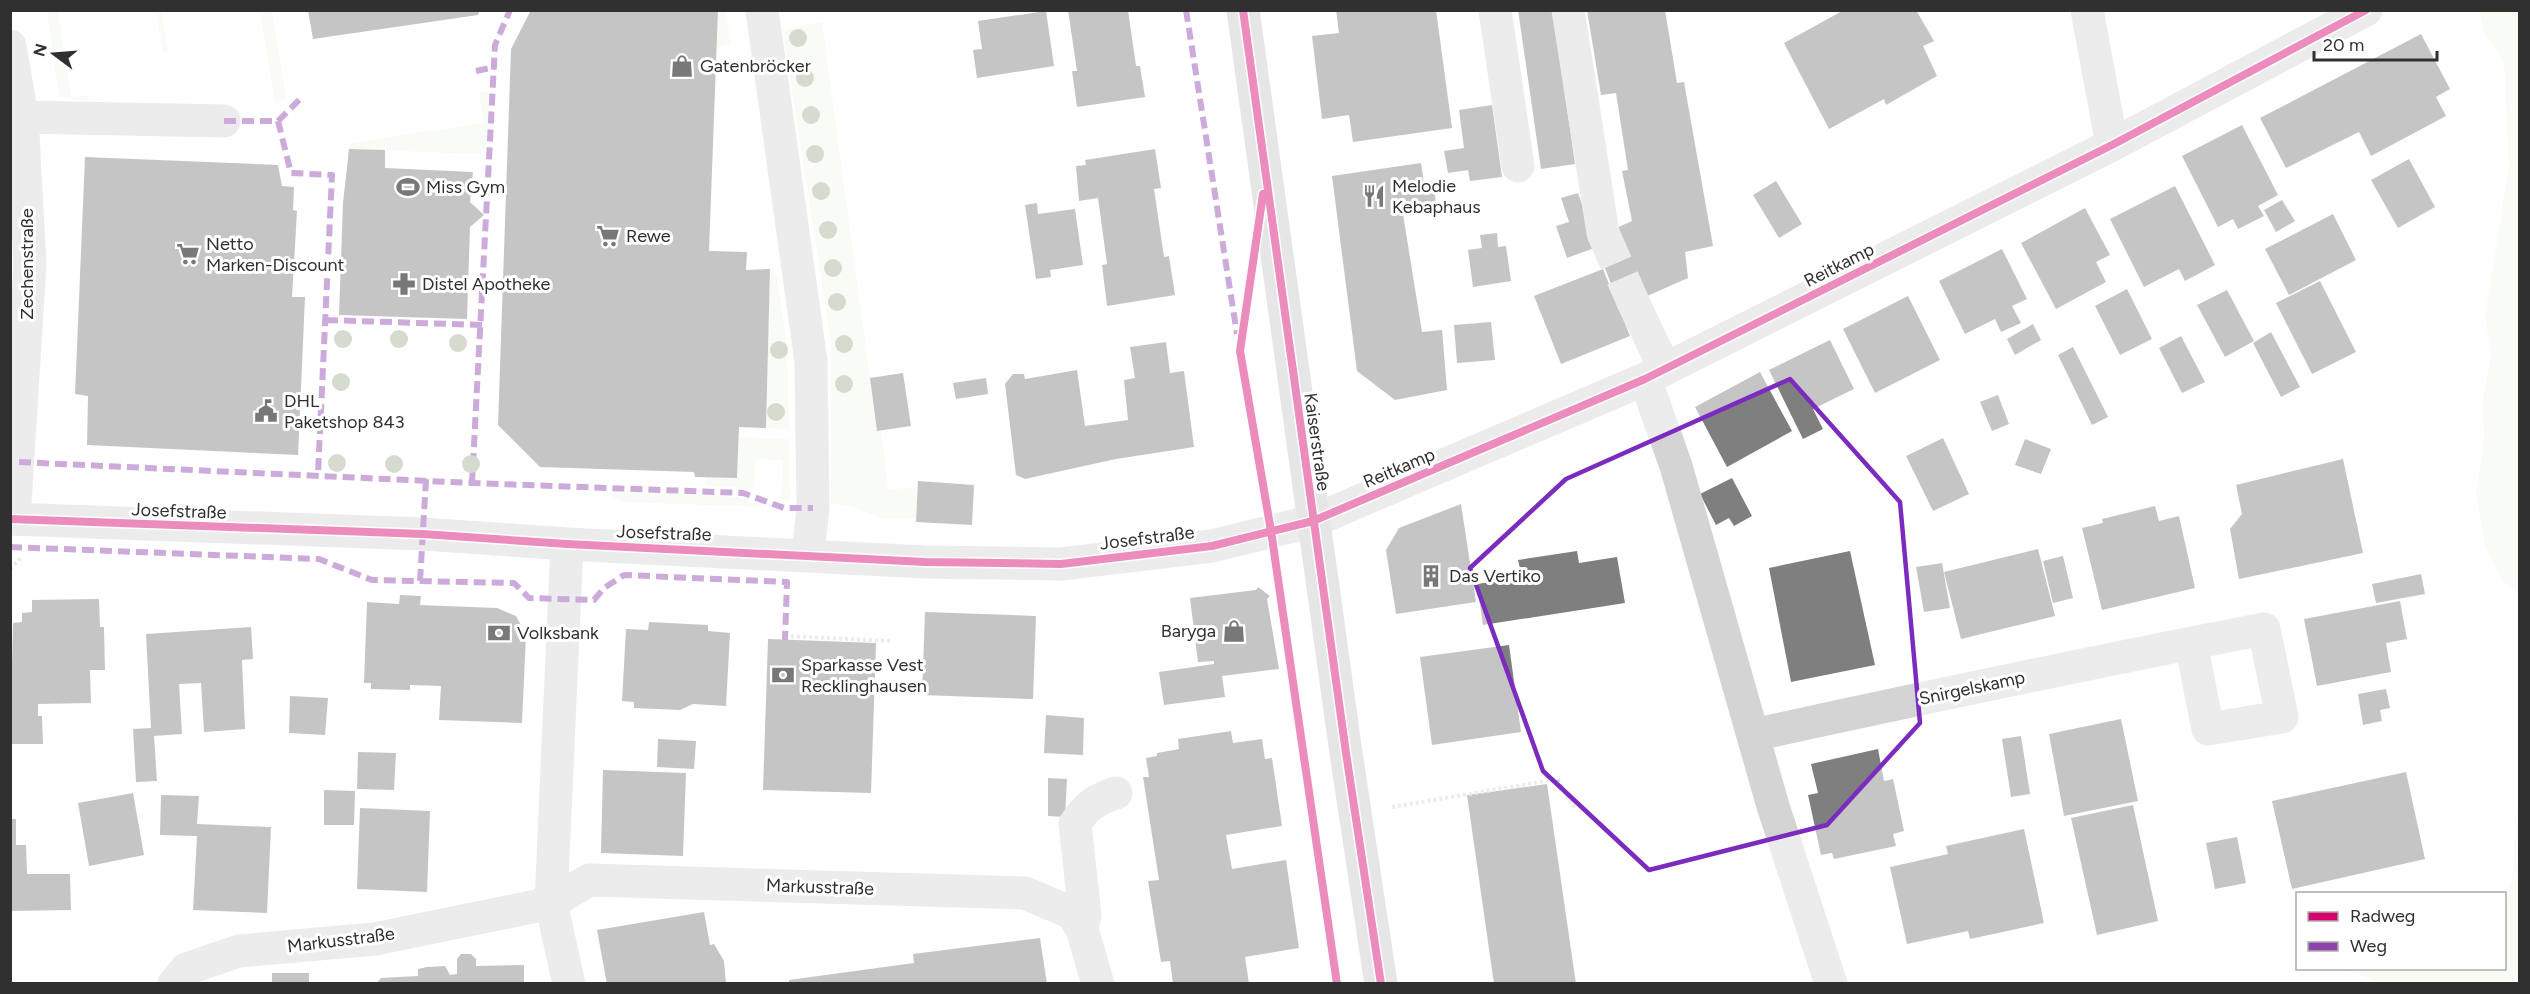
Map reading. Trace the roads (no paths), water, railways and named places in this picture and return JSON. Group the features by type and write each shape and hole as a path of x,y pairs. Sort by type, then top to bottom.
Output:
{"main road":[{"name":"Kaiserstraße","path":"1243,10 1313,521 1381,984"}],"street":[{"path":"762,10 812,362 813,508 808,554"},
{"path":"1495,10 1518,165"},
{"path":"1568,10 1603,233"},
{"path":"2087,10 2112,145"},
{"name":"Reitkamp","path":"1313,521 1655,374 2112,145 2366,10"},
{"name":"Zechenstraße","path":"10,46 22,117 30,264 12,519"},
{"path":"22,117 224,121"},
{"path":"1633,302 1655,374 1676,466 1773,806 1831,984"},
{"name":"Josefstraße","path":"12,519 423,534 567,544 808,554 925,562 1061,564 1212,546 1313,521"},
{"path":"567,544 551,903 569,984"},
{"name":"Snirgelskamp","path":"1753,735 2191,643"},
{"path":"1098,984 1082,929 1085,915 1075,824 1089,805 1098,798 1116,793"},
{"name":"Markusstraße","path":"174,984 186,969 239,951 375,939 551,903 589,880 1025,893 1072,913 1082,929"}],"tunnel":[{"path":"1603,233 1633,302"}],"place":[{"name":"Gatenbröcker","path":"682,66"},
{"name":"Miss Gym","path":"408,187"},
{"name":"Melodie Kebaphaus","path":"1374,196"},
{"name":"Rewe","path":"608,236"},
{"name":"Netto Marken-Discount","path":"188,254"},
{"name":"Distel Apotheke","path":"404,284"},
{"name":"DHL Paketshop 843","path":"266,411"},
{"name":"Das Vertiko","path":"1431,576"},
{"name":"Baryga","path":"1234,631"},
{"name":"Volksbank","path":"499,633"},
{"name":"Sparkasse Vest Recklinghausen","path":"783,675"}]}
